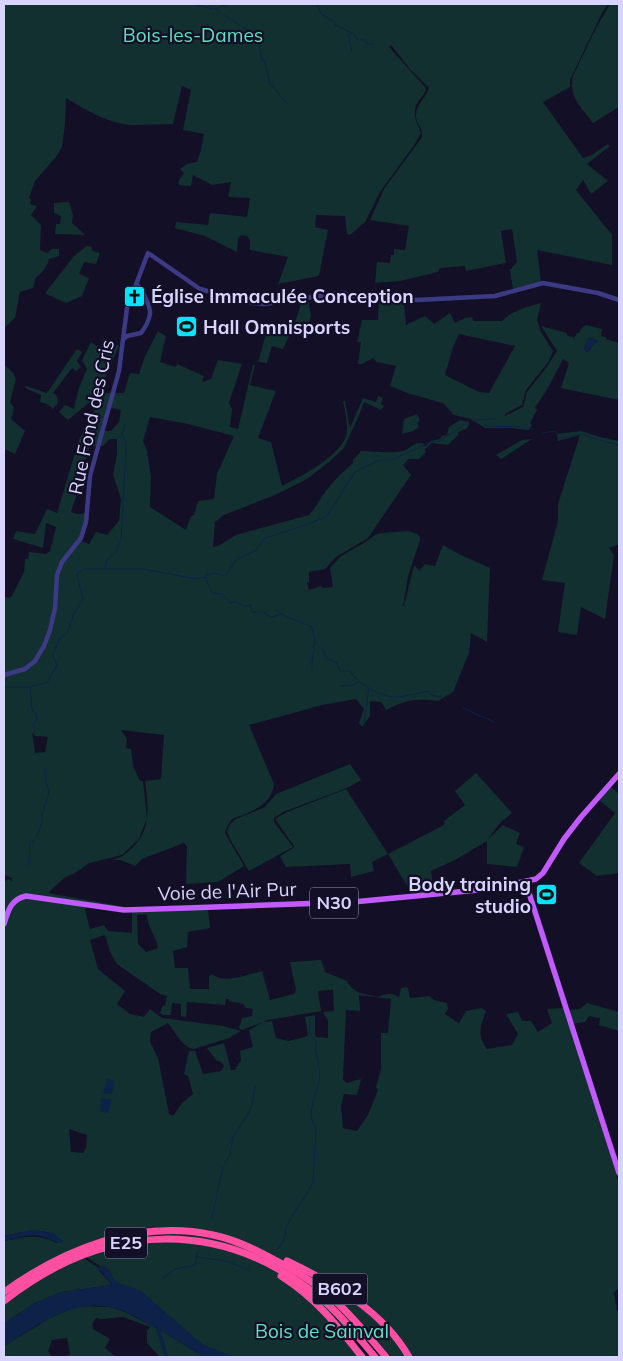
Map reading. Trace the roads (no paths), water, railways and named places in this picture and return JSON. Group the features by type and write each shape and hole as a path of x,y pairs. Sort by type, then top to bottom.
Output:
{"highway":[{"name":"E25","path":"4,1292 44,1266 67,1254 91,1245 139,1233 161,1231 213,1235 252,1248 316,1284 340,1305 375,1357"},
{"name":"E25","path":"4,1301 48,1272 70,1261 116,1245 162,1238 212,1242 236,1249 288,1275 310,1290 386,1357"},
{"name":"B602","path":"252,1248 266,1251 294,1264 346,1293 384,1325 399,1342 408,1357"},
{"name":"B602","path":"259,1260 261,1264 306,1293 322,1308 362,1357"}],"main road":[{"name":"Voie de l'Air Pur","path":"4,924 10,906 21,897 31,896 129,910 353,902 478,890 527,881 536,878 542,873 564,839 590,805 619,774"},
{"path":"527,881 529,893 619,1173"}],"street":[{"name":"Rue Fond des Cris","path":"4,675 25,669 35,661 44,646 50,630 55,608 57,575 62,562 81,538 86,522 90,476 119,371 129,301 148,253 200,288 253,303 264,304 340,293 345,293 349,296 417,300 495,296 543,283 598,292 619,300"},
{"path":"123,340 130,335 143,331 150,311 137,284"},
{"path":"124,329 130,335"}],"water":[{"path":"590,337 598,341 586,352 584,348"},
{"path":"107,1079 114,1081 112,1094 103,1094"},
{"path":"101,1098 112,1099 108,1113 100,1111"},
{"path":"32,1230 53,1233 63,1241 62,1243 42,1237 26,1236 4,1241 4,1236"},
{"path":"100,1266 106,1267 116,1282 140,1290 203,1345 236,1357 204,1357 160,1330 168,1357 165,1357 156,1328 122,1311 110,1307 95,1306 80,1307 54,1316 4,1346 4,1323 37,1302 62,1292 112,1285 98,1269"}],"waterway":[{"path":"193,4 213,9"},
{"path":"229,4 215,9 258,37 262,60 265,61 270,84 287,103"},
{"path":"317,4 321,14 334,21 335,25 354,34 358,40 365,40 368,44 374,44"},
{"path":"348,33 352,52"},
{"path":"472,420 496,419"},
{"path":"206,576 215,573 226,575 237,559 255,551 265,538 326,517 355,472 379,460 391,460 431,442 439,441 467,423"},
{"path":"105,569 107,560 116,552 121,540 126,452 125,439 122,434 125,425"},
{"path":"484,426 527,427 534,429"},
{"path":"543,433 555,431 560,438 583,434 619,445"},
{"path":"4,687 30,687 47,683 57,665 53,655 59,639 67,633 73,616 83,599 77,574 84,569 144,569 196,579 205,577 212,593 222,594 230,603 235,601 245,607 250,605 252,612 263,612 271,617 281,614 312,627 315,642 324,651 325,657 337,663 340,671 350,671 358,680 378,693 397,697 428,691 431,695 442,697"},
{"path":"312,670 315,642"},
{"path":"341,686 353,685 359,682"},
{"path":"30,687 32,711 36,713 37,719 33,725 35,734"},
{"path":"364,722 369,688"},
{"path":"463,708 494,722"},
{"path":"29,865 30,843 36,838 42,822 49,791 46,783 45,768"},
{"path":"278,1249 284,1239 287,1225 313,1183 316,1128 311,1111 320,1077 316,1042 310,1030 311,1017"},
{"path":"225,1163 230,1154 233,1137 252,1105 255,1086"},
{"path":"212,1218 223,1167"},
{"path":"162,1279 175,1269 195,1265 198,1251"},
{"path":"197,1257 226,1261 249,1270"}],"place":[{"name":"Église Immaculée Conception","path":"135,296"},
{"name":"Hall Omnisports","path":"187,327"},
{"name":"Body training studio","path":"547,895"}],"park label":[{"name":"Bois-les-Dames","path":"193,35"},
{"name":"Bois de Sainval","path":"322,1331"}]}
